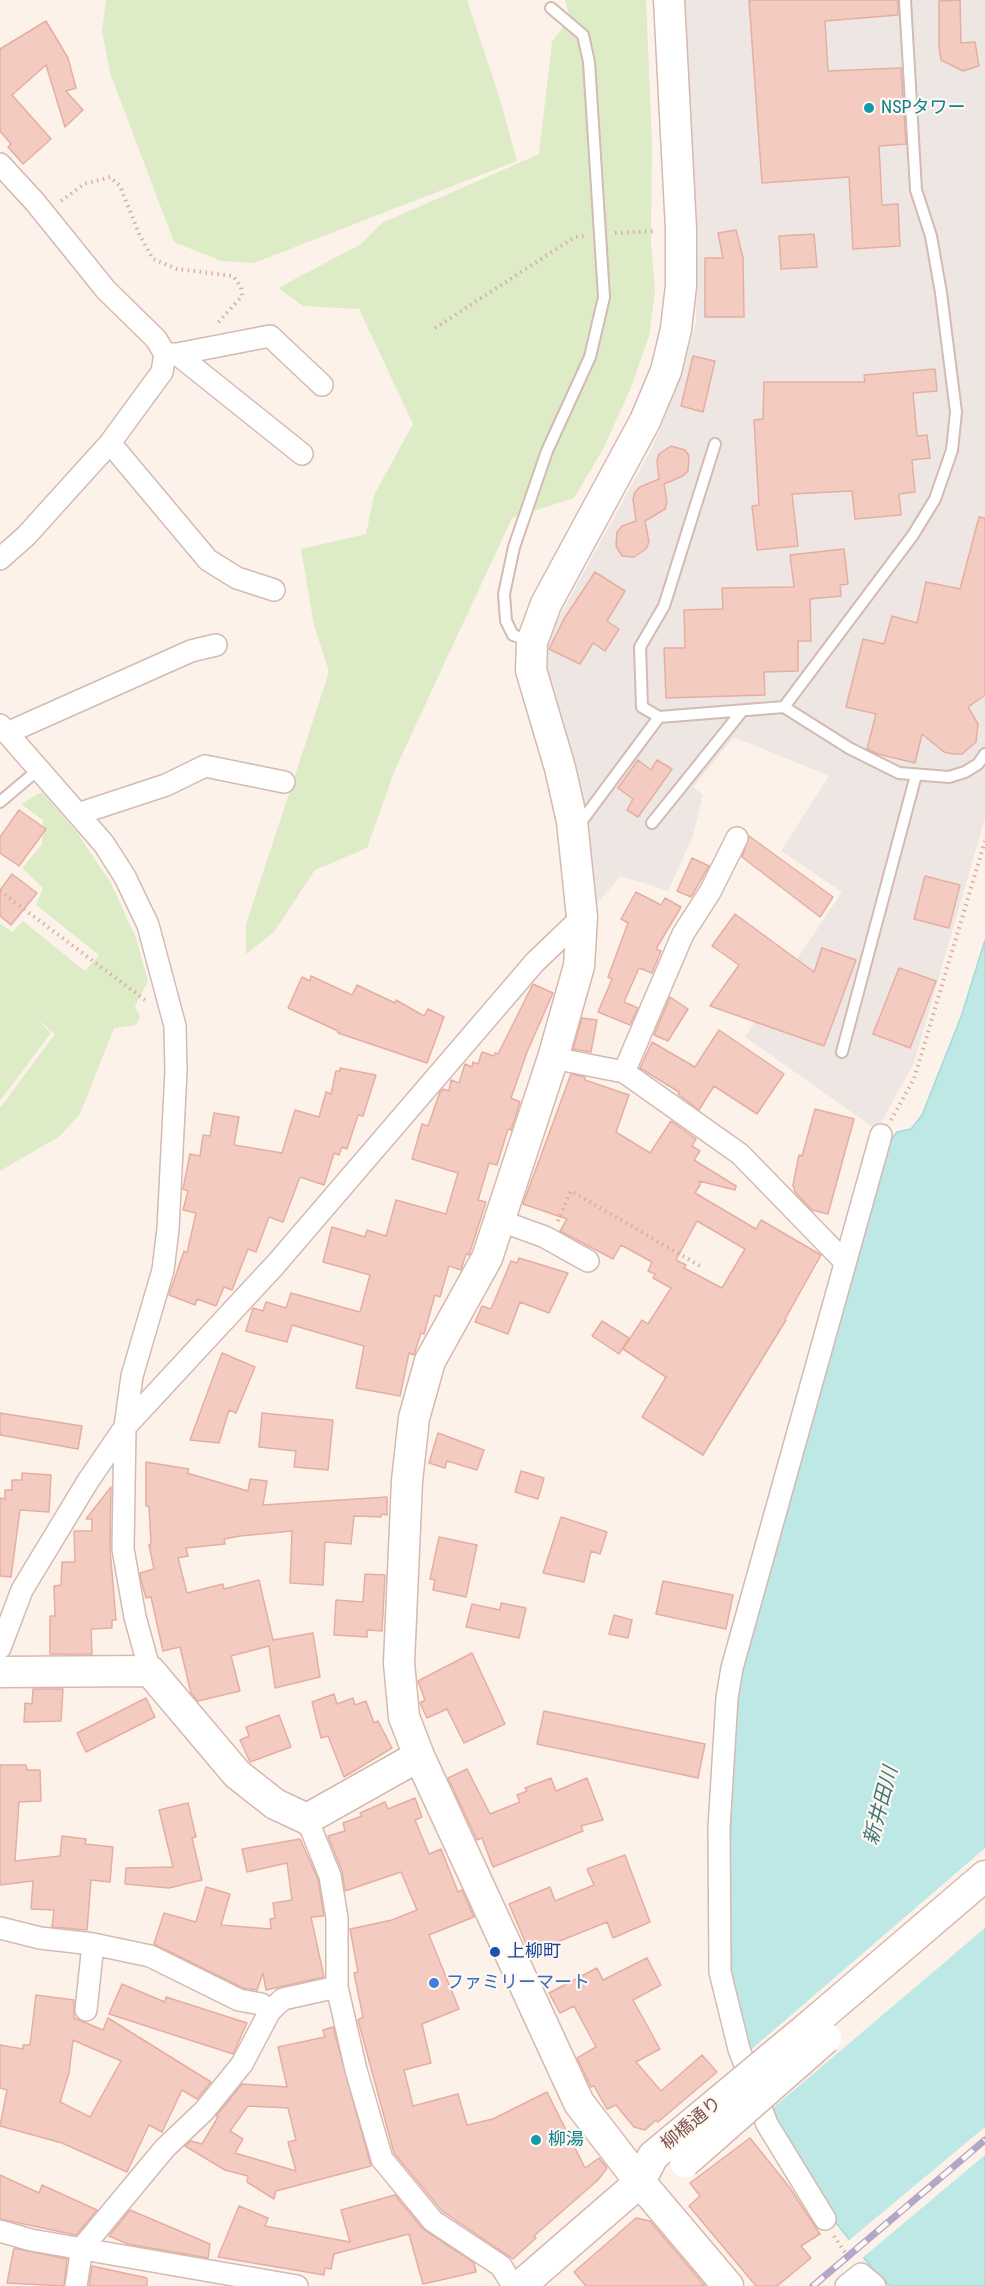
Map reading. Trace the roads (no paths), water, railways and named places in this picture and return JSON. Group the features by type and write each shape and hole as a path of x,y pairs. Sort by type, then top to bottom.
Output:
{"street":[{"path":"669,0 681,229 681,286 676,329 666,371 645,421 546,604 532,642 531,670 560,768 573,832 582,916 579,966 553,1058 501,1221 487,1258 430,1361 414,1418 407,1481 399,1663 404,1717 419,1756 579,2103 640,2182 728,2286"},
{"path":"0,164 45,213 106,290 156,339 178,353 302,454"},
{"path":"0,559 26,536 110,443 178,353 270,336 322,385"},
{"path":"110,443 208,560 237,578 274,590"},
{"path":"216,645 191,651 4,729 104,843 129,886 148,925 175,1026 176,1071 168,1229 163,1270 132,1376 125,1427 123,1549 135,1617 150,1671 237,1774 275,1804 307,1819 330,1876 337,1918 337,1987 356,2070 382,2160 434,2221 501,2266 513,2286"},
{"path":"78,814 166,785 205,766 284,782"},
{"path":"624,1071 683,934 710,892 737,838"},
{"path":"0,1648 22,1590 88,1481 125,1427 276,1264 535,962 582,916"},
{"path":"553,1058 624,1071 740,1154 845,1262"},
{"path":"825,2219 767,2124 739,2049 720,1972 719,1828 727,1698 732,1668 881,1135"},
{"path":"501,1221 550,1240 588,1261"},
{"path":"0,1672 150,1671"},
{"path":"307,1819 419,1756"},
{"name":"柳橋通り","path":"640,2182 670,2175 678,2152 985,1876"},
{"name":"柳橋通り","path":"678,2152 985,1902"},
{"path":"0,1928 40,1938 93,1944 150,1956 239,2000 261,2004 270,2011"},
{"path":"86,2010 93,1944"},
{"path":"76,2286 82,2248 165,2148 204,2111 242,2064 270,2011 283,1999 337,1987"},
{"path":"520,2286 640,2182"},
{"path":"0,2231 31,2240 297,2286"},
{"path":"846,2286 861,2274 875,2286"}],"lane":[{"path":"784,707 913,535 935,499 952,450 956,412 952,359 931,236 916,190 906,0"},
{"path":"532,642 513,634 507,621 504,594 514,547 547,451 590,357 604,297 587,53 583,35 551,8"},
{"path":"715,444 663,606 640,647 642,707 659,717 784,707 849,748 899,773 949,777 965,772 978,764 985,753"},
{"path":"652,823 742,711"},
{"path":"573,832 659,717"},
{"path":"0,802 39,769"},
{"path":"842,1052 916,775"}],"water":[{"name":"新井田川","path":"985,940 985,2286 890,2286 872,2268 833,2219 775,2126 735,2015 727,1972 734,1701 891,1140 897,1132 911,1129 922,1115 961,1017"}],"railway":[{"path":"813,2286 985,2140"}],"place":[{"name":"NSPタワー","path":"869,108"},
{"name":"上柳町","path":"495,1952"},
{"name":"ファミリーマート","path":"434,1983"},
{"name":"柳湯","path":"536,2140"}]}
